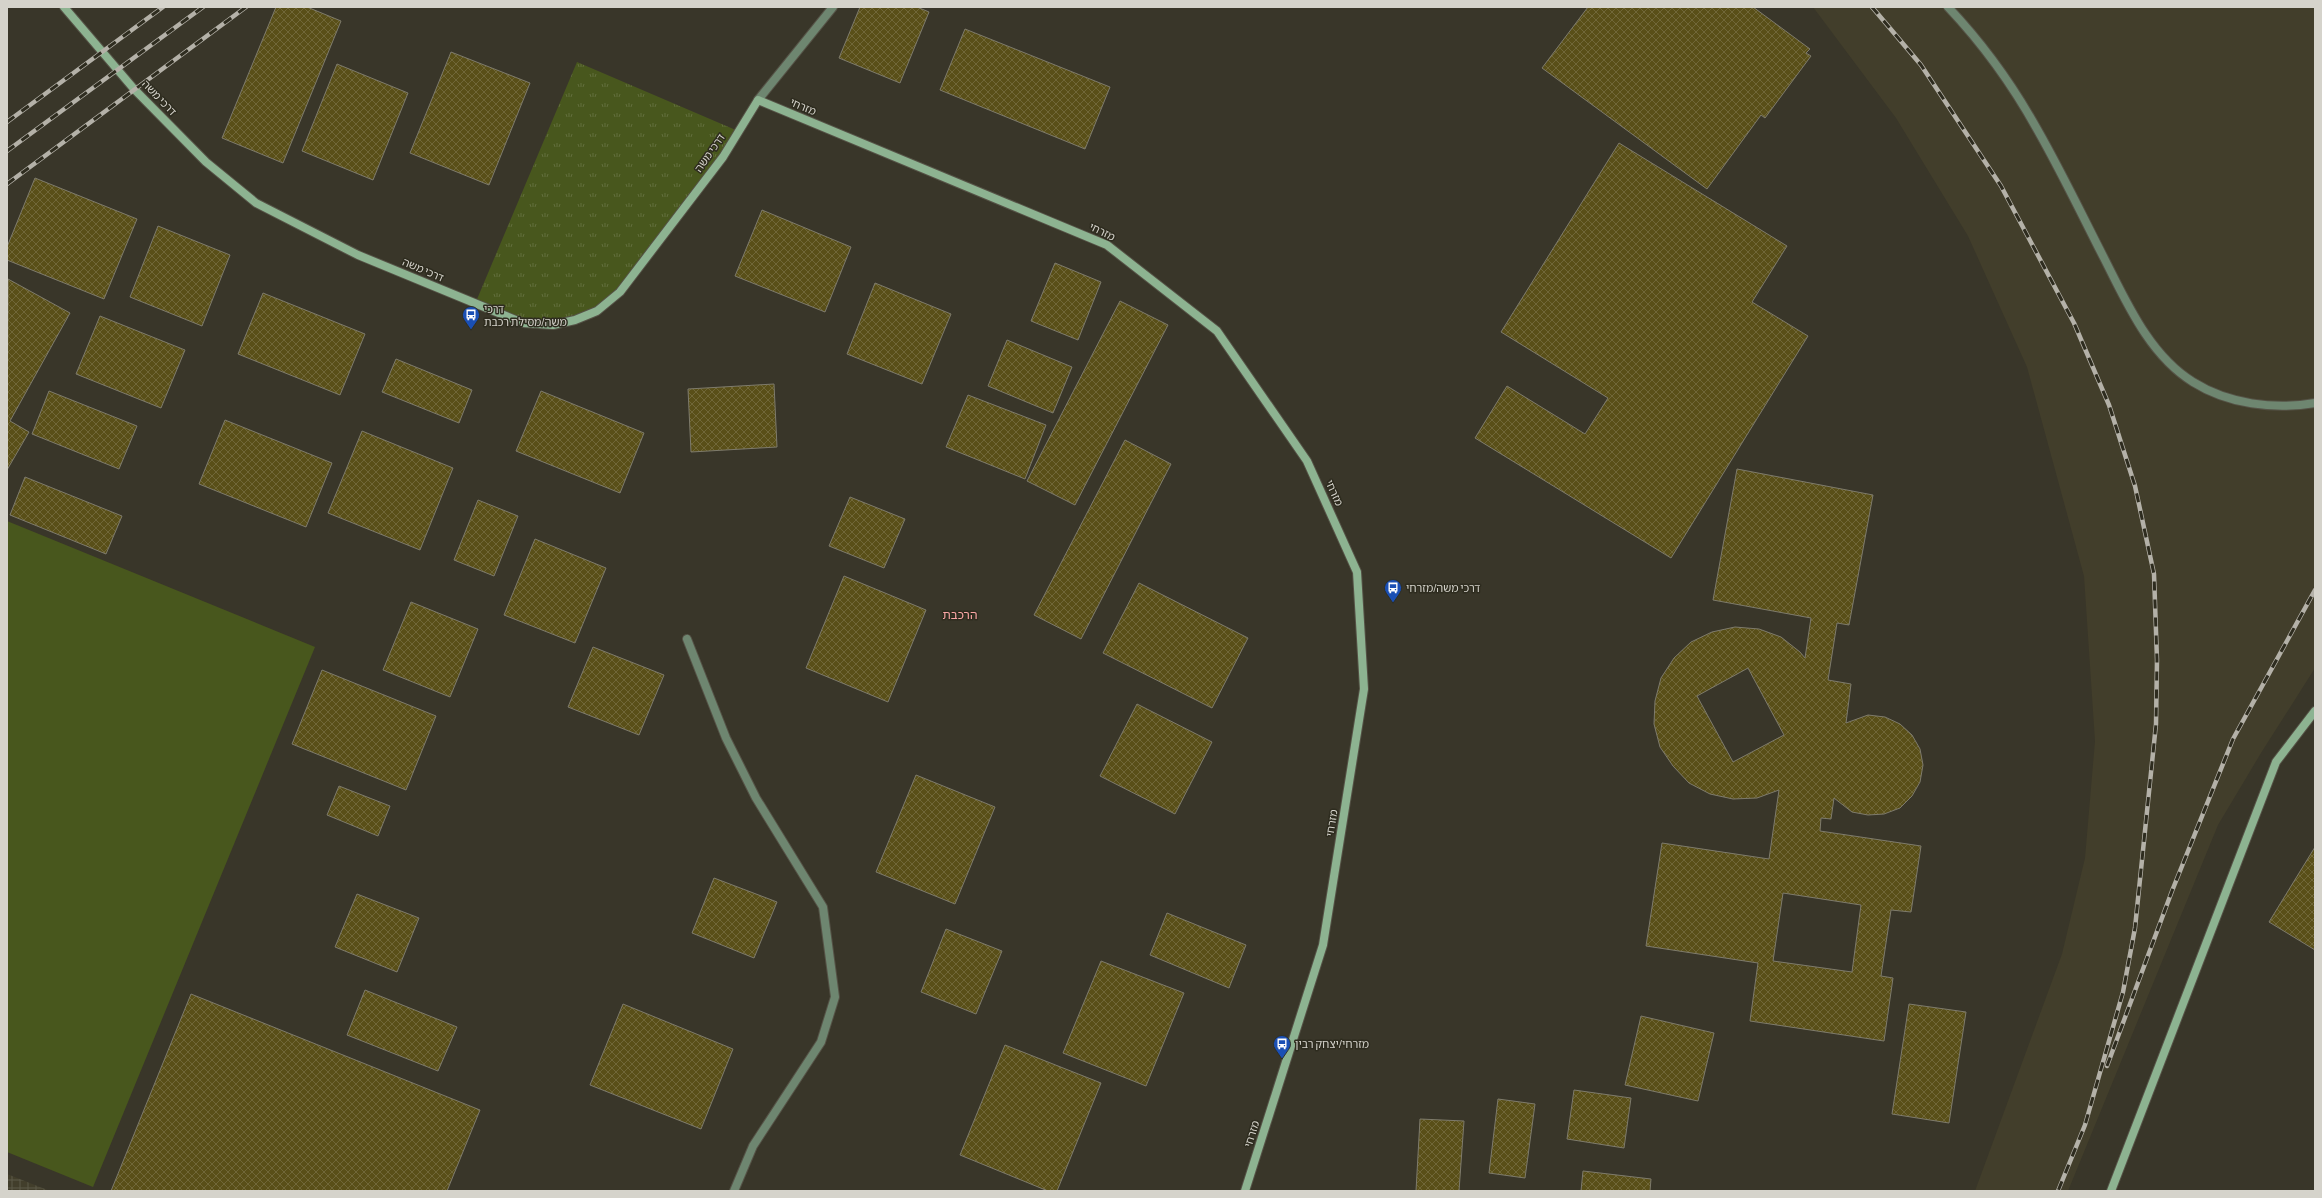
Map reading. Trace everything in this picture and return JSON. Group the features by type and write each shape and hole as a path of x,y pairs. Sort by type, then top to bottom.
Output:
{"street":[{"name":"דרכי משה","path":"64,7 140,95 206,162 256,203 358,255 523,323 553,324 575,320 597,311 620,292 723,157 758,100"},
{"path":"758,100 834,7"},
{"path":"1948,7 1977,37 2008,80 2037,129 2131,311 2156,348 2193,382 2219,394 2252,404 2292,407 2315,402"},
{"name":"מזרחי","path":"758,100 1107,244 1217,331 1308,461 1356,572 1364,689 1323,945 1246,1191"},
{"path":"687,638 729,745 756,798 823,907 835,997 821,1042 753,1146 734,1191"},
{"path":"2111,1191 2276,762 2315,711"}],"shaded area":[{"path":"1813,7 2315,7 2315,668 2261,753 2218,825 2068,1191 1975,1191 2062,954 2085,858 2095,741 2084,576 2027,367 1968,236 1896,118"},
{"path":"7,1174 50,1191 7,1191"}],"green space":[{"path":"577,62 738,131 620,292 575,320 523,323 475,304"},
{"path":"7,521 315,647 93,1187 7,1152"}],"building":[{"path":"276,7 307,7 341,21 283,163 222,138"},
{"path":"860,7 917,7 929,12 900,83 839,58"},
{"path":"1588,7 1753,7 1810,49 1806,53 1811,56 1765,118 1761,115 1707,189 1542,68"},
{"path":"965,29 1110,87 1085,149 940,90"},
{"path":"451,52 530,83 489,185 410,153"},
{"path":"337,64 408,93 373,180 302,151"},
{"path":"1619,143 1787,246 1752,302 1808,336 1671,558 1475,438 1507,386 1585,434 1608,398 1501,332"},
{"path":"35,178 137,219 104,299 7,260 7,247"},
{"path":"762,210 851,247 825,312 735,276"},
{"path":"158,226 230,255 202,326 130,297"},
{"path":"1055,263 1101,282 1078,340 1031,321"},
{"path":"8,279 70,313 10,421 29,432 7,470"},
{"path":"875,283 951,314 922,384 847,354"},
{"path":"263,293 365,334 340,395 238,354"},
{"path":"1120,301 1168,325 1075,505 1027,481"},
{"path":"100,316 185,350 161,408 76,374"},
{"path":"1007,340 1072,367 1053,413 988,386"},
{"path":"396,359 472,390 459,423 382,392"},
{"path":"774,384 777,447 691,452 688,389"},
{"path":"49,391 137,426 119,469 32,434"},
{"path":"541,391 644,433 620,493 516,451"},
{"path":"968,395 1046,425 1025,479 946,447"},
{"path":"225,420 332,463 306,527 199,484"},
{"path":"362,431 453,468 420,550 328,513"},
{"path":"1125,440 1171,464 1081,639 1034,615"},
{"path":"1737,469 1873,495 1849,625 1837,623 1828,680 1851,684 1846,723 1868,715 1885,717 1900,724 1912,735 1920,749 1923,765 1920,782 1912,796 1900,808 1884,814 1868,815 1852,812 1834,798 1831,819 1821,818 1820,831 1921,846 1911,912 1891,910 1881,976 1893,978 1884,1041 1750,1021 1758,963 1646,946 1662,843 1769,859 1779,790 1757,798 1733,799 1710,794 1689,783 1673,766 1660,747 1654,724 1655,701 1661,678 1674,658 1691,642 1712,632 1735,627 1759,629 1781,637 1800,652 1805,658 1811,618 1713,600","holes":["1748,668 1784,735 1733,762 1697,696","1783,893 1861,905 1852,972 1773,961"]},
{"path":"25,477 122,516 106,554 10,515"},
{"path":"850,497 905,519 884,568 829,546"},
{"path":"478,500 518,516 494,576 454,560"},
{"path":"535,539 606,568 575,643 504,615"},
{"path":"844,576 926,610 888,702 806,668"},
{"path":"1139,583 1248,638 1212,708 1103,653"},
{"path":"411,602 478,629 450,697 383,670"},
{"path":"593,647 664,675 639,735 568,707"},
{"path":"322,670 436,716 406,790 292,744"},
{"path":"1137,704 1212,742 1175,814 1100,776"},
{"path":"916,775 995,807 955,904 876,872"},
{"path":"339,786 390,806 378,836 327,815"},
{"path":"2315,847 2315,950 2269,922"},
{"path":"714,878 777,902 754,958 692,933"},
{"path":"357,894 419,918 397,972 335,947"},
{"path":"1167,913 1246,945 1229,988 1150,955"},
{"path":"946,929 1002,951 976,1014 921,992"},
{"path":"1101,961 1184,993 1146,1086 1063,1053"},
{"path":"365,990 457,1027 438,1071 347,1035"},
{"path":"191,994 480,1110 447,1191 111,1191"},
{"path":"623,1004 733,1049 701,1129 590,1085"},
{"path":"1909,1004 1966,1012 1949,1123 1892,1114"},
{"path":"1641,1016 1714,1033 1698,1101 1625,1085"},
{"path":"1005,1045 1101,1083 1057,1191 1048,1191 960,1155"},
{"path":"1574,1090 1631,1098 1624,1148 1567,1139"},
{"path":"1498,1099 1535,1104 1525,1178 1489,1173"},
{"path":"1420,1119 1464,1121 1459,1191 1416,1191"},
{"path":"1583,1171 1651,1179 1650,1191 1581,1191"}],"railway":[{"path":"7,122 163,7"},
{"path":"7,151 203,7"},
{"path":"7,184 246,7"},
{"path":"1872,7 1921,65 2001,186 2074,323 2109,405 2135,486 2154,574 2157,660 2156,724 2135,928 2123,992 2085,1125 2058,1191"},
{"path":"2107,1066 2172,891 2233,739 2315,590"}],"place":[{"name":"דרכי משה/מסילת רכבת","path":"471,330"},
{"name":"דרכי משה/מזרחי","path":"1393,603"},
{"name":"מזרחי/יצחק רבין","path":"1282,1059"}],"district":[{"name":"הרכבת","path":"960,615"}]}
